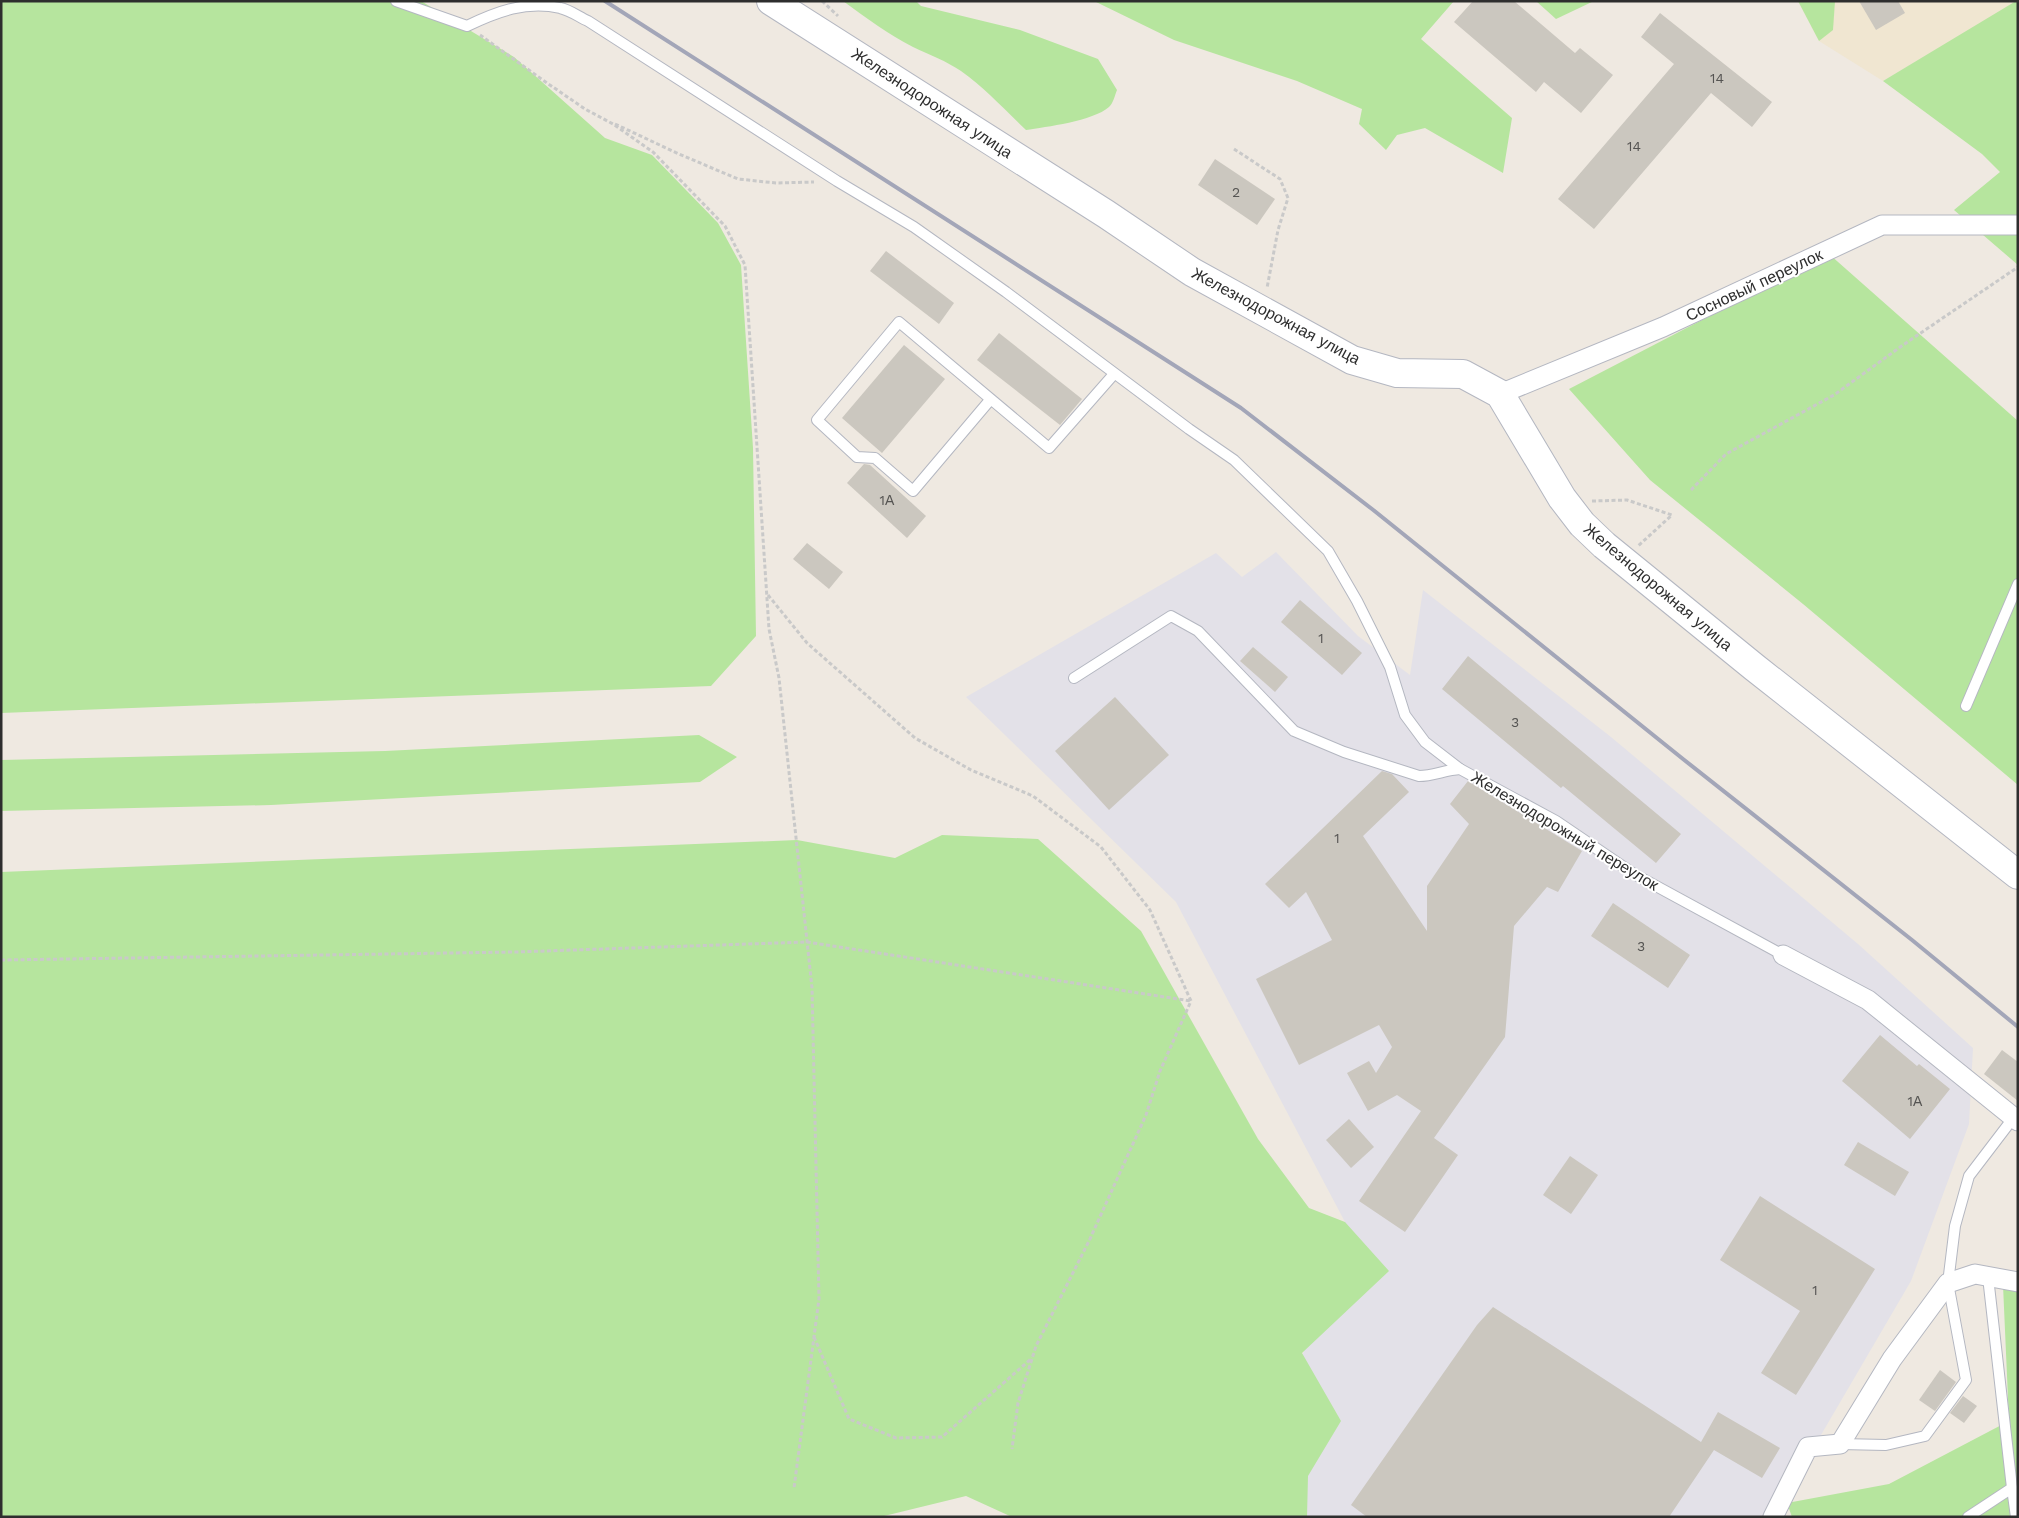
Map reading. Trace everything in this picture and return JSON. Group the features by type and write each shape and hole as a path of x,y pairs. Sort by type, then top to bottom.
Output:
{"street":[{"name":"Железнодорожная улица","path":"771,1 1106,214 1192,272 1352,360 1397,373 1463,374 1500,394 1562,498 1582,524 1754,667 2018,875"},
{"name":"Сосновый переулок","path":"1500,394 1664,327 1882,225 2018,225"},
{"path":"1783,955 1868,1000 2016,1119"},
{"path":"1773,1517 1808,1447 1840,1444 1892,1359 1948,1284 1976,1274 2018,1282"}],"lane":[{"path":"396,1 467,26 501,10 534,5 560,8 588,21 837,181 914,226 1014,297 1114,374 1234,460 1328,551 1357,601 1390,667 1405,715 1425,742 1460,769"},
{"path":"990,400 913,490 875,458 857,456 817,420 899,322 1049,448 1114,374"},
{"path":"1966,706 2018,584"},
{"name":"Железнодорожный переулок","path":"1074,678 1171,616 1198,632 1294,731 1344,752 1419,776 1431,776 1445,770 1460,769 1556,821 1634,874 1783,955"},
{"path":"1840,1444 1886,1445 1925,1436 1966,1380 1948,1284 1955,1226 1969,1176 2016,1119"},
{"path":"1988,1277 2016,1517"},
{"path":"1968,1517 2012,1488"}],"path":[{"path":"822,1 841,18"},
{"path":"467,26 585,109 613,124 653,152 725,226 745,265 769,629 779,678 812,988 819,1299 794,1488"},
{"path":"585,109 671,150 738,179 776,183 837,181"},
{"name":"Железнодорожная улица","path":"1234,149 1280,179 1288,198 1278,230 1265,296"},
{"path":"1691,490 1726,454 1834,395 1903,345 2018,267"},
{"path":"1562,498 1584,502 1627,500 1672,515 1622,559"},
{"path":"767,593 807,643 915,738 971,770 1033,796 1101,848 1150,910 1191,1001 1160,1070 1146,1115 1089,1241 1036,1346 1018,1403 1012,1449"},
{"path":"1,960 515,952 807,942 1191,1001"},
{"path":"813,1335 849,1419 896,1438 942,1437 1033,1357"}],"shaded area":[{"path":"1798,1 2018,1 1883,81 1819,41"},
{"path":"1276,552 1358,636 1410,675 1423,590 1611,737 1858,944 1973,1048 1969,1124 1911,1281 1773,1517 1272,1517 1280,1426 1345,1222 1176,902 966,697 1216,553 1242,577"}],"green space":[{"path":"1,1 421,1 514,57 605,138 652,155 718,223 741,265 753,448 756,636 711,686 1,713"},
{"path":"843,1 916,1 921,6 1020,30 1098,59 1117,90 1113,102 1102,112 1081,120 1026,130 987,92 961,71 895,37"},
{"path":"1094,1 1454,1 1421,39 1512,118 1503,173 1425,128 1397,135 1386,150 1359,124 1362,109 1297,81 1174,40"},
{"path":"1536,1 1594,1 1556,19"},
{"path":"1798,1 1835,1 1833,30 1819,41"},
{"path":"2018,1 2018,265 1954,210 2000,172 1982,154 1883,81"},
{"path":"1829,254 2018,421 2018,785 1803,604 1650,480 1569,389"},
{"path":"699,735 737,757 700,782 271,805 1,811 1,760 385,751"},
{"path":"942,835 1038,839 1141,931 1258,1139 1309,1208 1345,1222 1389,1271 1302,1353 1341,1421 1308,1476 1307,1517 1012,1517 966,1496 880,1517 1,1517 1,872 797,840 895,858"},
{"path":"2003,1285 2018,1288 2018,1517 1792,1517 1787,1503 1889,1484 2009,1421"}],"building":[{"path":"1473,1 1514,1 1575,53 1580,48 1613,75 1581,113 1544,82 1536,92 1454,22"},
{"path":"1859,1 1898,1 1905,13 1876,30"},
{"path":"1660,13 1772,102 1752,127 1711,93 1594,229 1558,199 1674,64 1641,37"},
{"path":"1215,159 1275,199 1257,225 1198,185"},
{"path":"886,251 954,303 939,324 870,271"},
{"path":"999,333 1082,399 1060,425 977,360"},
{"path":"904,345 945,379 882,453 842,418"},
{"path":"864,464 870,465 926,516 907,538 847,483"},
{"path":"807,543 843,572 829,589 793,559"},
{"path":"1300,600 1362,653 1342,675 1281,622"},
{"path":"1253,647 1288,677 1275,692 1240,661"},
{"path":"1468,656 1681,834 1656,863 1563,786 1561,788 1442,689"},
{"path":"1115,697 1169,755 1109,810 1055,751"},
{"path":"1382,771 1392,774 1409,792 1363,836 1427,931 1427,886 1469,824 1450,804 1468,781 1582,851 1558,892 1547,887 1514,926 1505,1037 1434,1138 1458,1155 1405,1232 1359,1201 1421,1111 1397,1095 1368,1111 1347,1073 1369,1061 1376,1073 1392,1047 1379,1025 1299,1065 1256,979 1332,940 1306,892 1289,908 1265,884"},
{"path":"1613,903 1690,955 1668,988 1591,936"},
{"path":"1880,1035 1917,1066 1919,1064 1950,1089 1910,1139 1842,1081"},
{"path":"2002,1050 2018,1062 2018,1101 1984,1074"},
{"path":"1349,1119 1374,1147 1351,1168 1326,1140"},
{"path":"1858,1142 1909,1172 1895,1196 1844,1165"},
{"path":"1570,1156 1598,1175 1571,1214 1543,1195"},
{"path":"1760,1196 1875,1269 1796,1395 1761,1373 1800,1311 1720,1260"},
{"path":"1493,1307 1701,1442 1718,1412 1780,1448 1762,1478 1714,1450 1669,1517 1367,1517 1351,1505 1477,1325"},
{"path":"1940,1370 1956,1382 1935,1411 1919,1400"},
{"path":"1963,1396 1977,1406 1964,1423 1950,1413"}],"railway":[{"path":"605,1 1241,408 1372,509 1912,940 2018,1027"}]}
